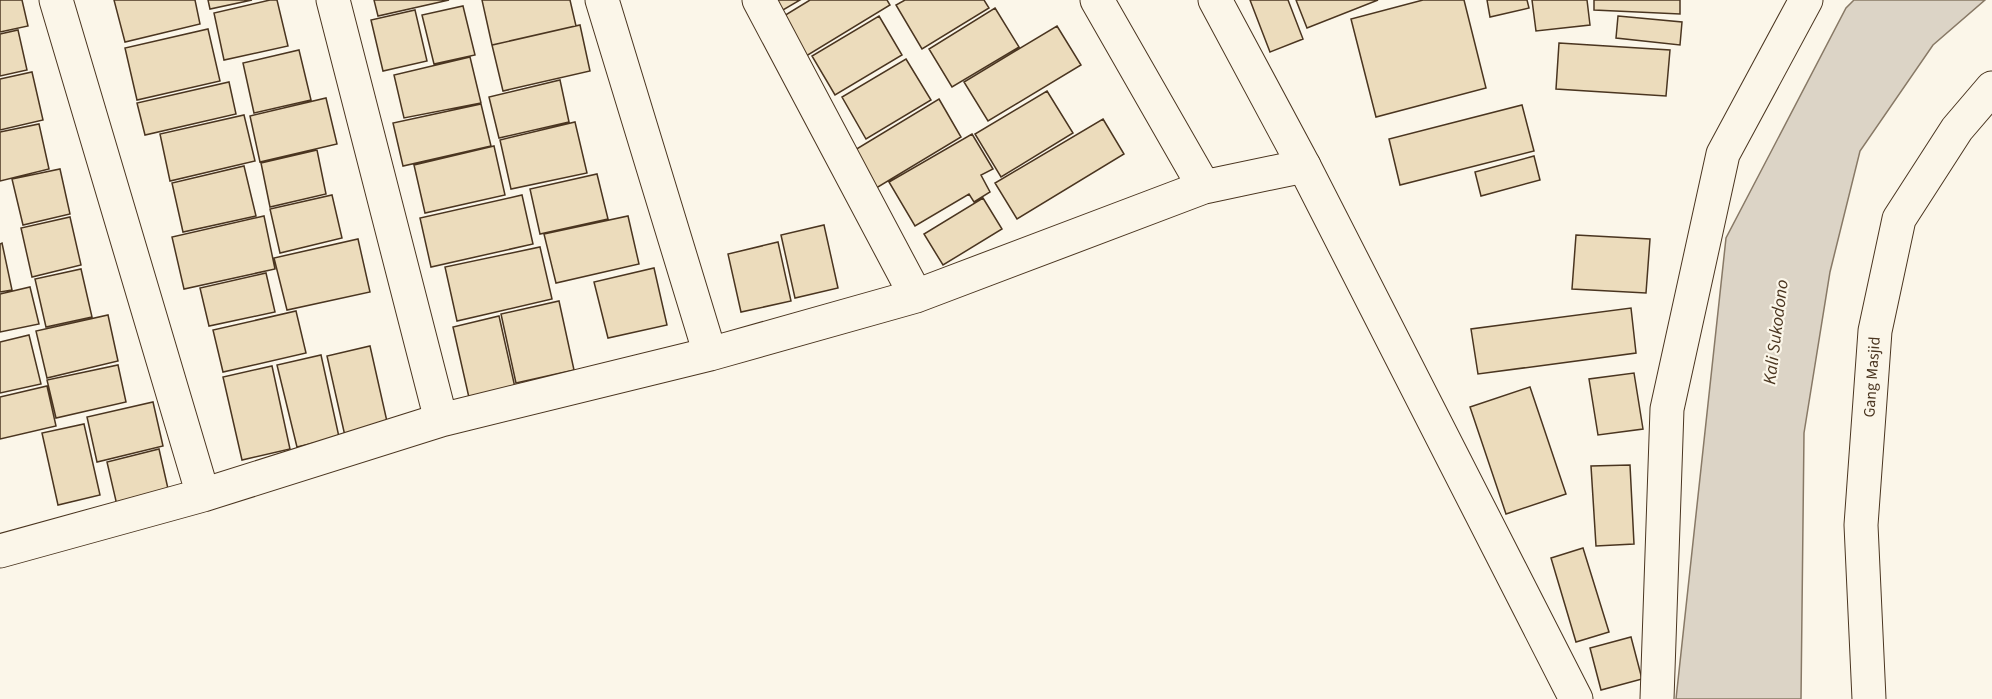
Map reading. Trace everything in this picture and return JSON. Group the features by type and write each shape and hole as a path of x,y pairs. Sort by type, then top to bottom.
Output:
{"street":[{"path":"57,0 203,495"},
{"path":"333,0 441,420"},
{"path":"602,0 710,354"},
{"path":"759,0 916,296"},
{"path":"1097,0 1204,187"},
{"path":"1215,0 1304,166 1576,699"},
{"path":"1657,699 1667,409 1723,154 1806,0"},
{"name":"Gang Masjid","path":"1869,699 1861,525 1878,319 1899,219 1957,129 1992,88"},
{"path":"0,551 203,495 441,420 710,354 916,296 1204,187 1304,166"}],"water":[{"name":"Kali Sukodono","path":"1854,0 1985,0 1933,45 1860,151 1830,272 1804,433 1801,699 1676,699 1726,238 1846,8"}],"building":[{"path":"0,0 22,0 28,26 0,32"},
{"path":"114,0 195,0 200,24 125,42"},
{"path":"208,0 252,0 210,9"},
{"path":"277,0 288,46 224,60 214,13"},
{"path":"374,0 449,0 378,16"},
{"path":"482,0 570,0 576,26 492,45"},
{"path":"761,0 800,0 771,17"},
{"path":"810,0 887,0 890,5 798,61 774,22"},
{"path":"905,0 984,0 989,8 922,49 896,5"},
{"path":"1250,0 1288,0 1303,39 1270,52"},
{"path":"1296,0 1378,0 1307,28"},
{"path":"1423,0 1464,0 1486,88 1376,117 1351,19"},
{"path":"1487,0 1527,0 1529,8 1490,17"},
{"path":"1532,0 1587,0 1590,25 1536,31"},
{"path":"1594,0 1680,0 1680,14 1594,10"},
{"path":"463,6 475,55 434,64 422,15"},
{"path":"995,8 1019,47 952,87 929,49"},
{"path":"415,10 427,61 383,71 371,20"},
{"path":"879,16 902,55 835,95 812,56"},
{"path":"1618,16 1682,22 1680,45 1616,38"},
{"path":"580,25 590,71 503,91 492,45"},
{"path":"1057,26 1081,65 988,121 964,82"},
{"path":"208,29 220,81 137,100 125,48"},
{"path":"18,30 27,70 0,76 0,34"},
{"path":"1559,43 1670,50 1666,96 1556,89"},
{"path":"299,50 311,100 254,113 243,63"},
{"path":"470,57 481,103 404,118 394,75"},
{"path":"906,59 931,100 866,139 842,97"},
{"path":"32,72 43,120 0,130 0,79"},
{"path":"560,80 569,122 499,138 489,97"},
{"path":"229,82 236,114 145,135 137,103"},
{"path":"1047,91 1073,133 1001,177 975,134"},
{"path":"326,98 337,144 260,162 250,116"},
{"path":"939,99 961,137 868,193 845,156"},
{"path":"481,104 491,146 403,166 393,123"},
{"path":"1522,105 1534,151 1400,185 1389,139"},
{"path":"244,115 255,161 170,181 160,134"},
{"path":"1103,119 1124,154 1017,219 995,183"},
{"path":"575,122 587,173 511,189 500,140"},
{"path":"39,124 49,169 0,181 0,132"},
{"path":"972,134 993,169 981,175 990,192 974,202 969,194 915,226 889,182"},
{"path":"494,146 505,195 425,213 414,165"},
{"path":"317,150 326,194 270,207 261,163"},
{"path":"1534,156 1540,180 1481,196 1475,172"},
{"path":"244,166 256,216 183,232 172,183"},
{"path":"60,169 70,214 23,225 12,179"},
{"path":"597,174 608,219 540,234 530,189"},
{"path":"332,195 342,238 280,253 270,209"},
{"path":"522,195 533,244 431,267 420,218"},
{"path":"983,198 1002,229 943,265 924,234"},
{"path":"264,216 275,269 184,289 172,237"},
{"path":"628,216 639,264 556,283 544,234"},
{"path":"70,217 81,265 32,277 21,228"},
{"path":"824,225 838,288 795,298 781,235"},
{"path":"1576,235 1650,239 1646,293 1572,289"},
{"path":"358,239 370,292 287,310 274,258"},
{"path":"778,242 791,301 741,312 728,254"},
{"path":"2,243 12,290 0,292 0,244"},
{"path":"540,247 552,299 457,321 445,267"},
{"path":"654,268 667,325 608,338 594,282"},
{"path":"81,269 92,317 46,327 35,279"},
{"path":"266,273 275,312 209,326 200,288"},
{"path":"30,287 39,324 0,332 0,294"},
{"path":"559,301 574,370 516,383 501,314"},
{"path":"1631,308 1636,353 1478,374 1471,329"},
{"path":"296,311 306,353 223,372 213,330"},
{"path":"108,315 118,361 47,378 36,331"},
{"path":"499,316 516,392 470,402 453,327"},
{"path":"29,335 41,384 0,393 0,342"},
{"path":"370,346 388,426 345,436 327,356"},
{"path":"321,355 339,437 297,447 277,365"},
{"path":"118,365 126,402 56,418 47,380"},
{"path":"272,366 290,449 242,460 223,377"},
{"path":"1634,373 1643,429 1598,435 1589,379"},
{"path":"47,386 56,426 0,439 0,397"},
{"path":"1530,387 1566,494 1506,514 1470,407"},
{"path":"153,402 163,446 97,462 87,417"},
{"path":"84,424 100,495 58,505 42,433"},
{"path":"159,449 171,502 119,514 107,462"},
{"path":"1630,465 1634,544 1596,546 1591,466"},
{"path":"1583,548 1609,632 1576,642 1551,558"},
{"path":"1631,637 1642,679 1601,690 1590,648"}]}
